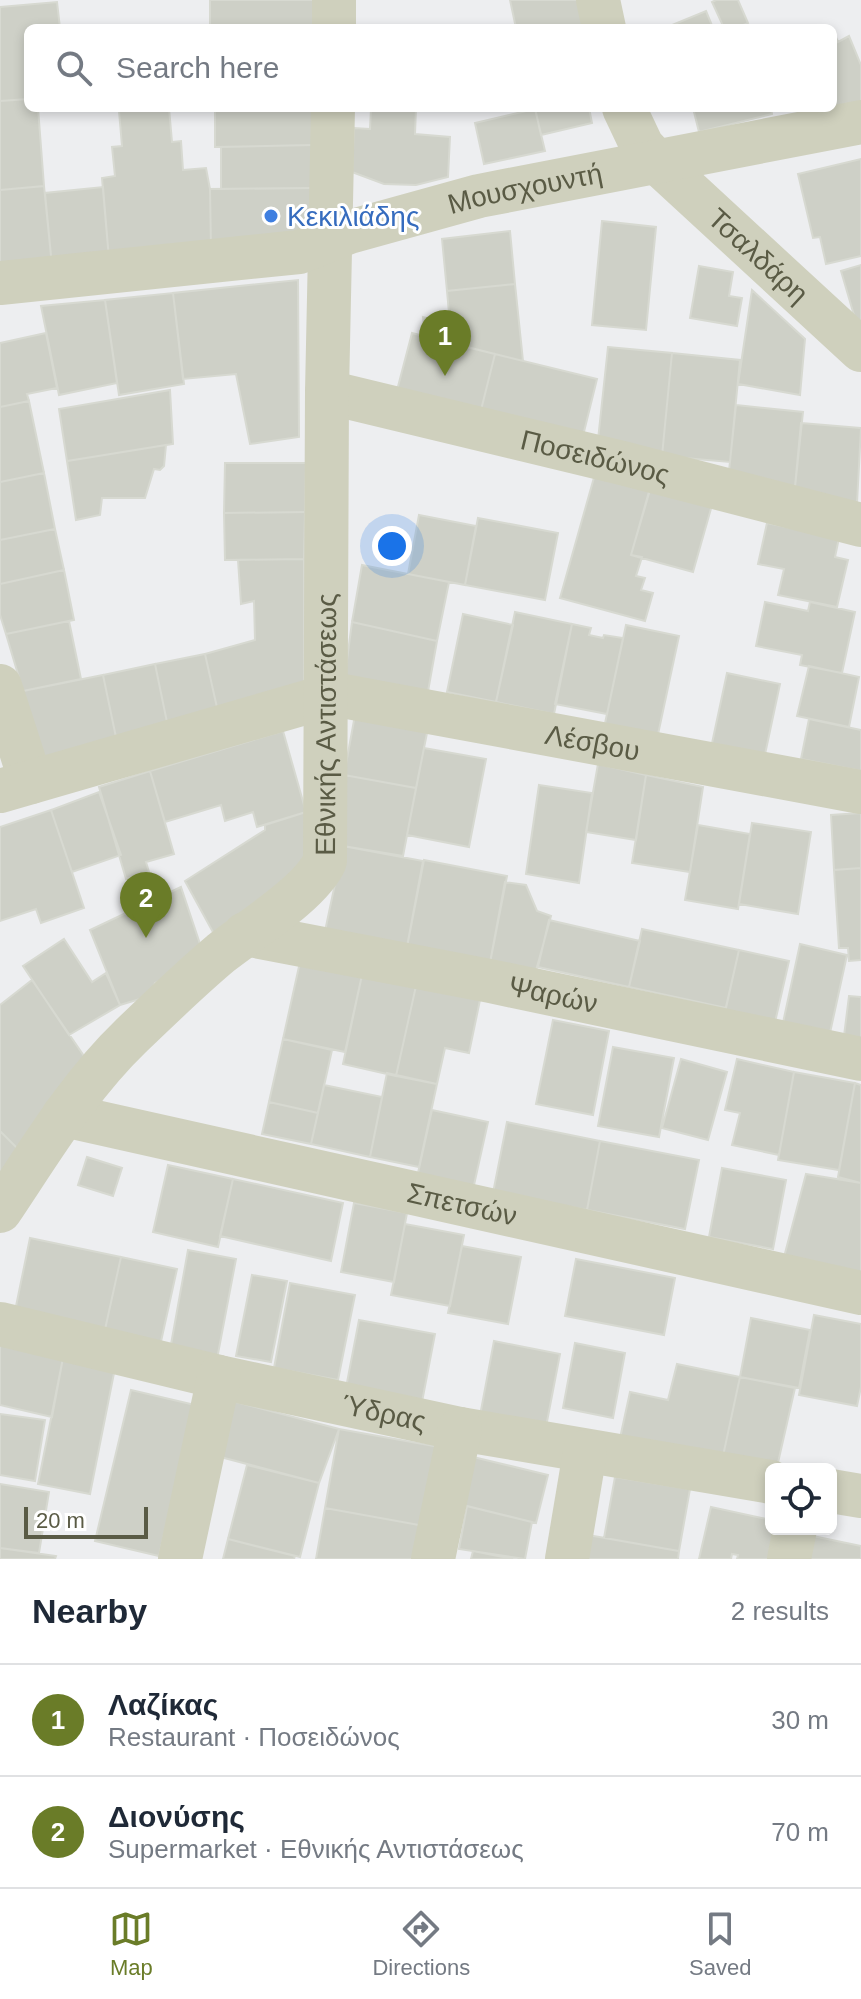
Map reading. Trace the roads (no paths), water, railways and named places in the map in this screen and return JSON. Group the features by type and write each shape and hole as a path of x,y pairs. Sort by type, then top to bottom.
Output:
{"street":[{"path":"334,0 334,24"},
{"path":"598,0 603,24"},
{"name":"Εθνικής Αντιστάσεως","path":"0,1211 79,1093 122,1045 245,934 306,887 325,861 327,392 333,112"},
{"name":"Τσαλδάρη","path":"626,112 642,146 657,162 861,350"},
{"name":"Μουσχουντή","path":"0,283 299,252 332,239 479,196 861,122"},
{"name":"Ποσειδώνος","path":"327,392 622,463 861,525"},
{"path":"0,686 16,787"},
{"name":"Λέσβου","path":"16,787 325,698 359,698 861,792"},
{"name":"Ψαρών","path":"245,934 490,981 861,1059"},
{"name":"Σπετσών","path":"64,1115 861,1293"},
{"name":"Ύδρας","path":"0,1324 219,1377 460,1429 765,1481"},
{"path":"180,1559 219,1377"},
{"path":"433,1559 460,1429"},
{"path":"567,1559 585,1452"},
{"path":"837,1492 861,1496"},
{"path":"789,1559 794,1535"}],"place":[{"name":"Κεκιλιάδης","path":"271,216"},
{"name":"Λαζίκας","path":"445,376"},
{"name":"Διονύσης","path":"146,938"}]}
